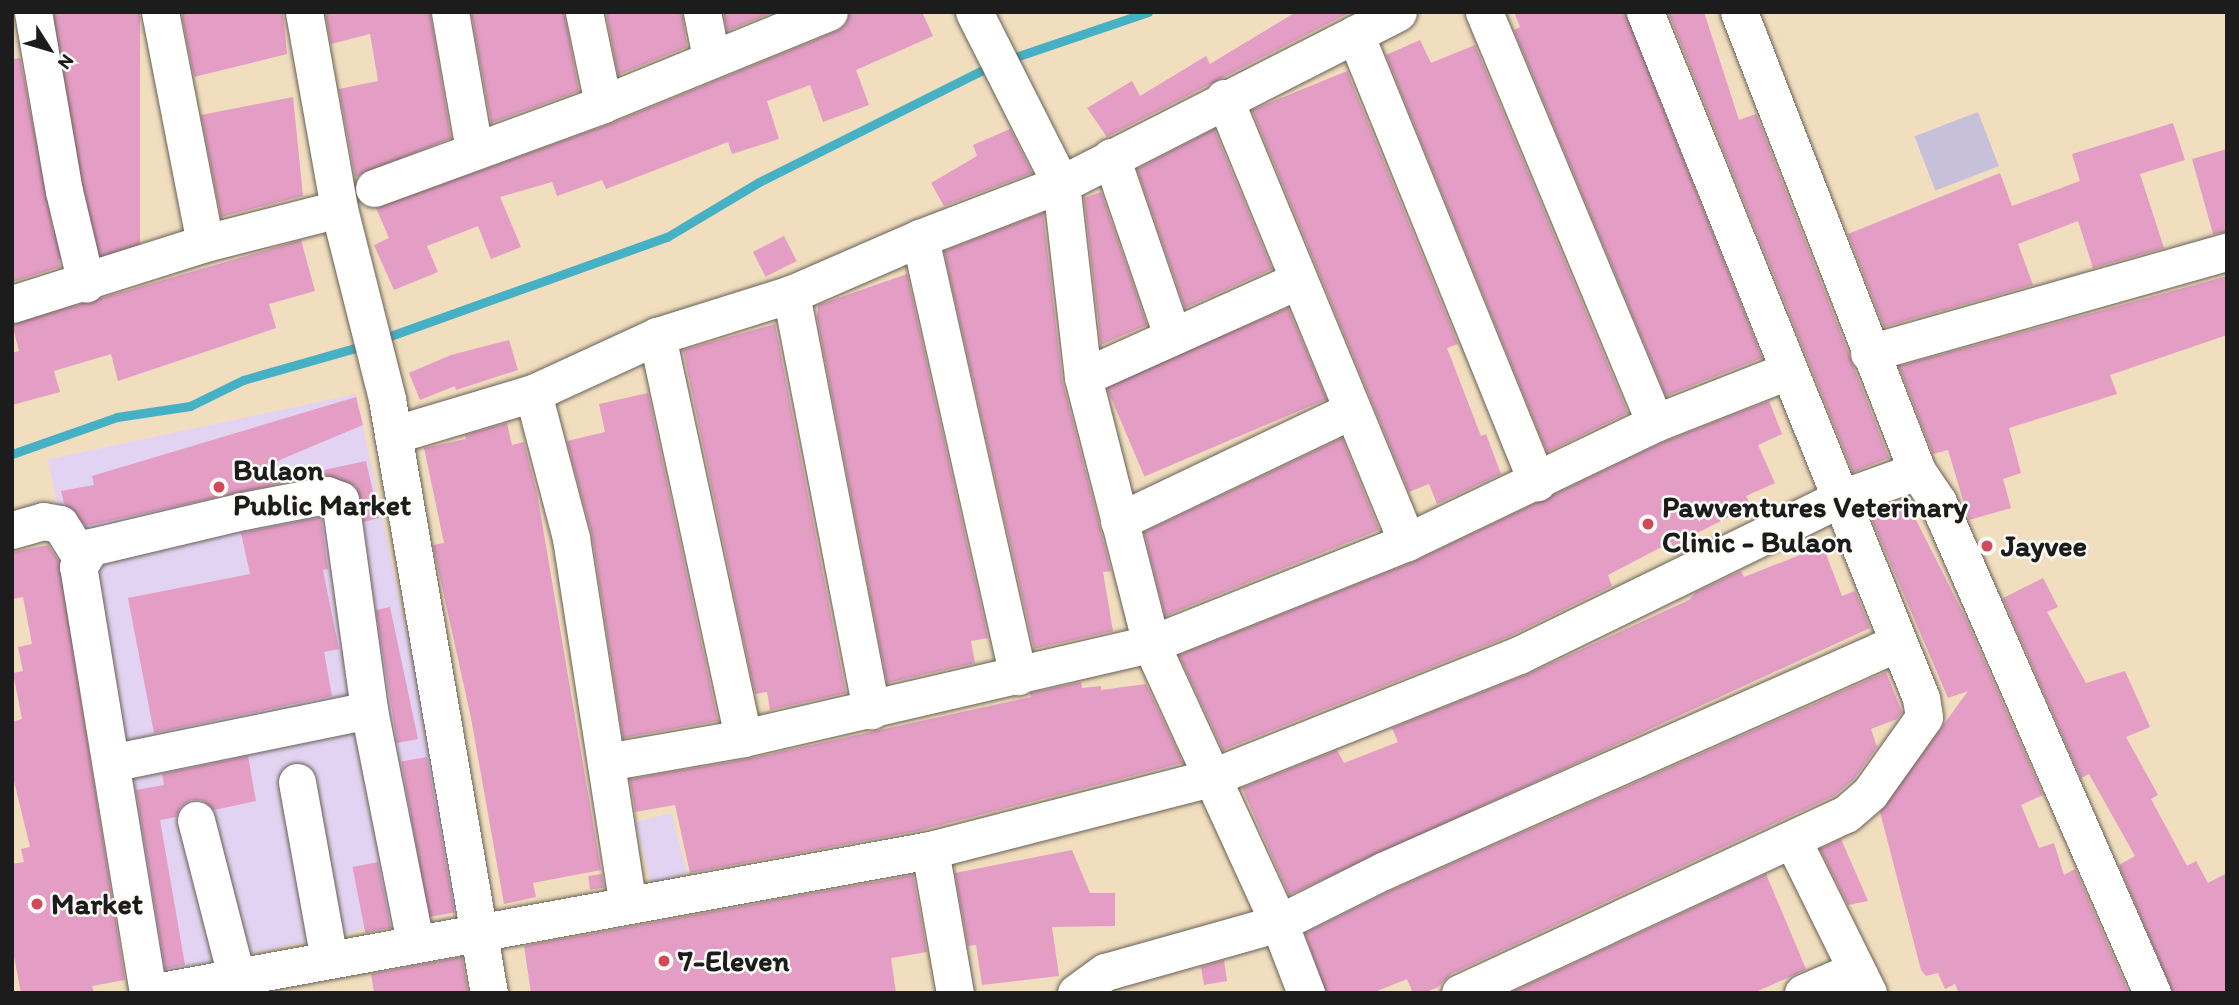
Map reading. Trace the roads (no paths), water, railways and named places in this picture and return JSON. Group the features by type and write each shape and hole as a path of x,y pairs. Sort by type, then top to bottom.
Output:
{"street":[{"path":"33,12 64,191 86,283"},
{"path":"160,12 205,243"},
{"path":"304,12 339,209 357,271 387,399 489,993"},
{"path":"450,12 474,150"},
{"path":"584,12 603,104"},
{"path":"702,12 711,58"},
{"path":"374,188 603,104 830,12"},
{"path":"974,12 1061,184 1083,377 1151,644 1210,778 1279,923 1306,993"},
{"path":"393,435 533,393 657,336 791,294 920,238 1061,184 1224,98 1398,12"},
{"path":"1484,12 1655,423"},
{"path":"1460,993 1793,841 1846,814 1870,793 1924,716 1921,698 1787,371 1646,12"},
{"path":"1739,12 1917,471 1938,502 2152,993"},
{"path":"1355,34 1537,483"},
{"path":"1224,98 1350,411 1406,542"},
{"path":"1111,157 1172,334"},
{"path":"12,304 86,283 205,243 319,214"},
{"path":"920,238 1018,676"},
{"path":"1869,353 2227,252"},
{"path":"1083,377 1172,334 1297,281"},
{"path":"791,294 872,710"},
{"path":"657,336 743,738"},
{"path":"606,762 743,738 1151,644 1406,542 1537,483 1655,423 1787,371"},
{"path":"533,393 571,538 628,905"},
{"path":"1119,521 1350,411"},
{"path":"415,943 369,710 340,500 334,495 91,547 81,556 77,576 149,993 930,850 1210,778 1519,655 1839,499 1917,471"},
{"path":"12,530 43,521 60,524 81,556"},
{"path":"1076,993 1105,972 1279,923 1383,871 1897,643"},
{"path":"111,764 369,710"},
{"path":"297,782 329,959"},
{"path":"196,820 236,976"},
{"path":"1793,841 1862,981 1803,993"},
{"path":"930,850 955,993"}],"waterway":[{"path":"1007,60 1148,12"},
{"path":"379,340 667,237 759,182 991,66"},
{"path":"12,454 117,417 190,406 243,380 366,345"}],"place":[{"name":"Bulaon Public Market","path":"219,487"},
{"name":"Pawventures Veterinary Clinic - Bulaon","path":"1648,524"},
{"name":"Jayvee","path":"1987,546"},
{"name":"Market","path":"37,904"},
{"name":"7-Eleven","path":"664,961"}]}
